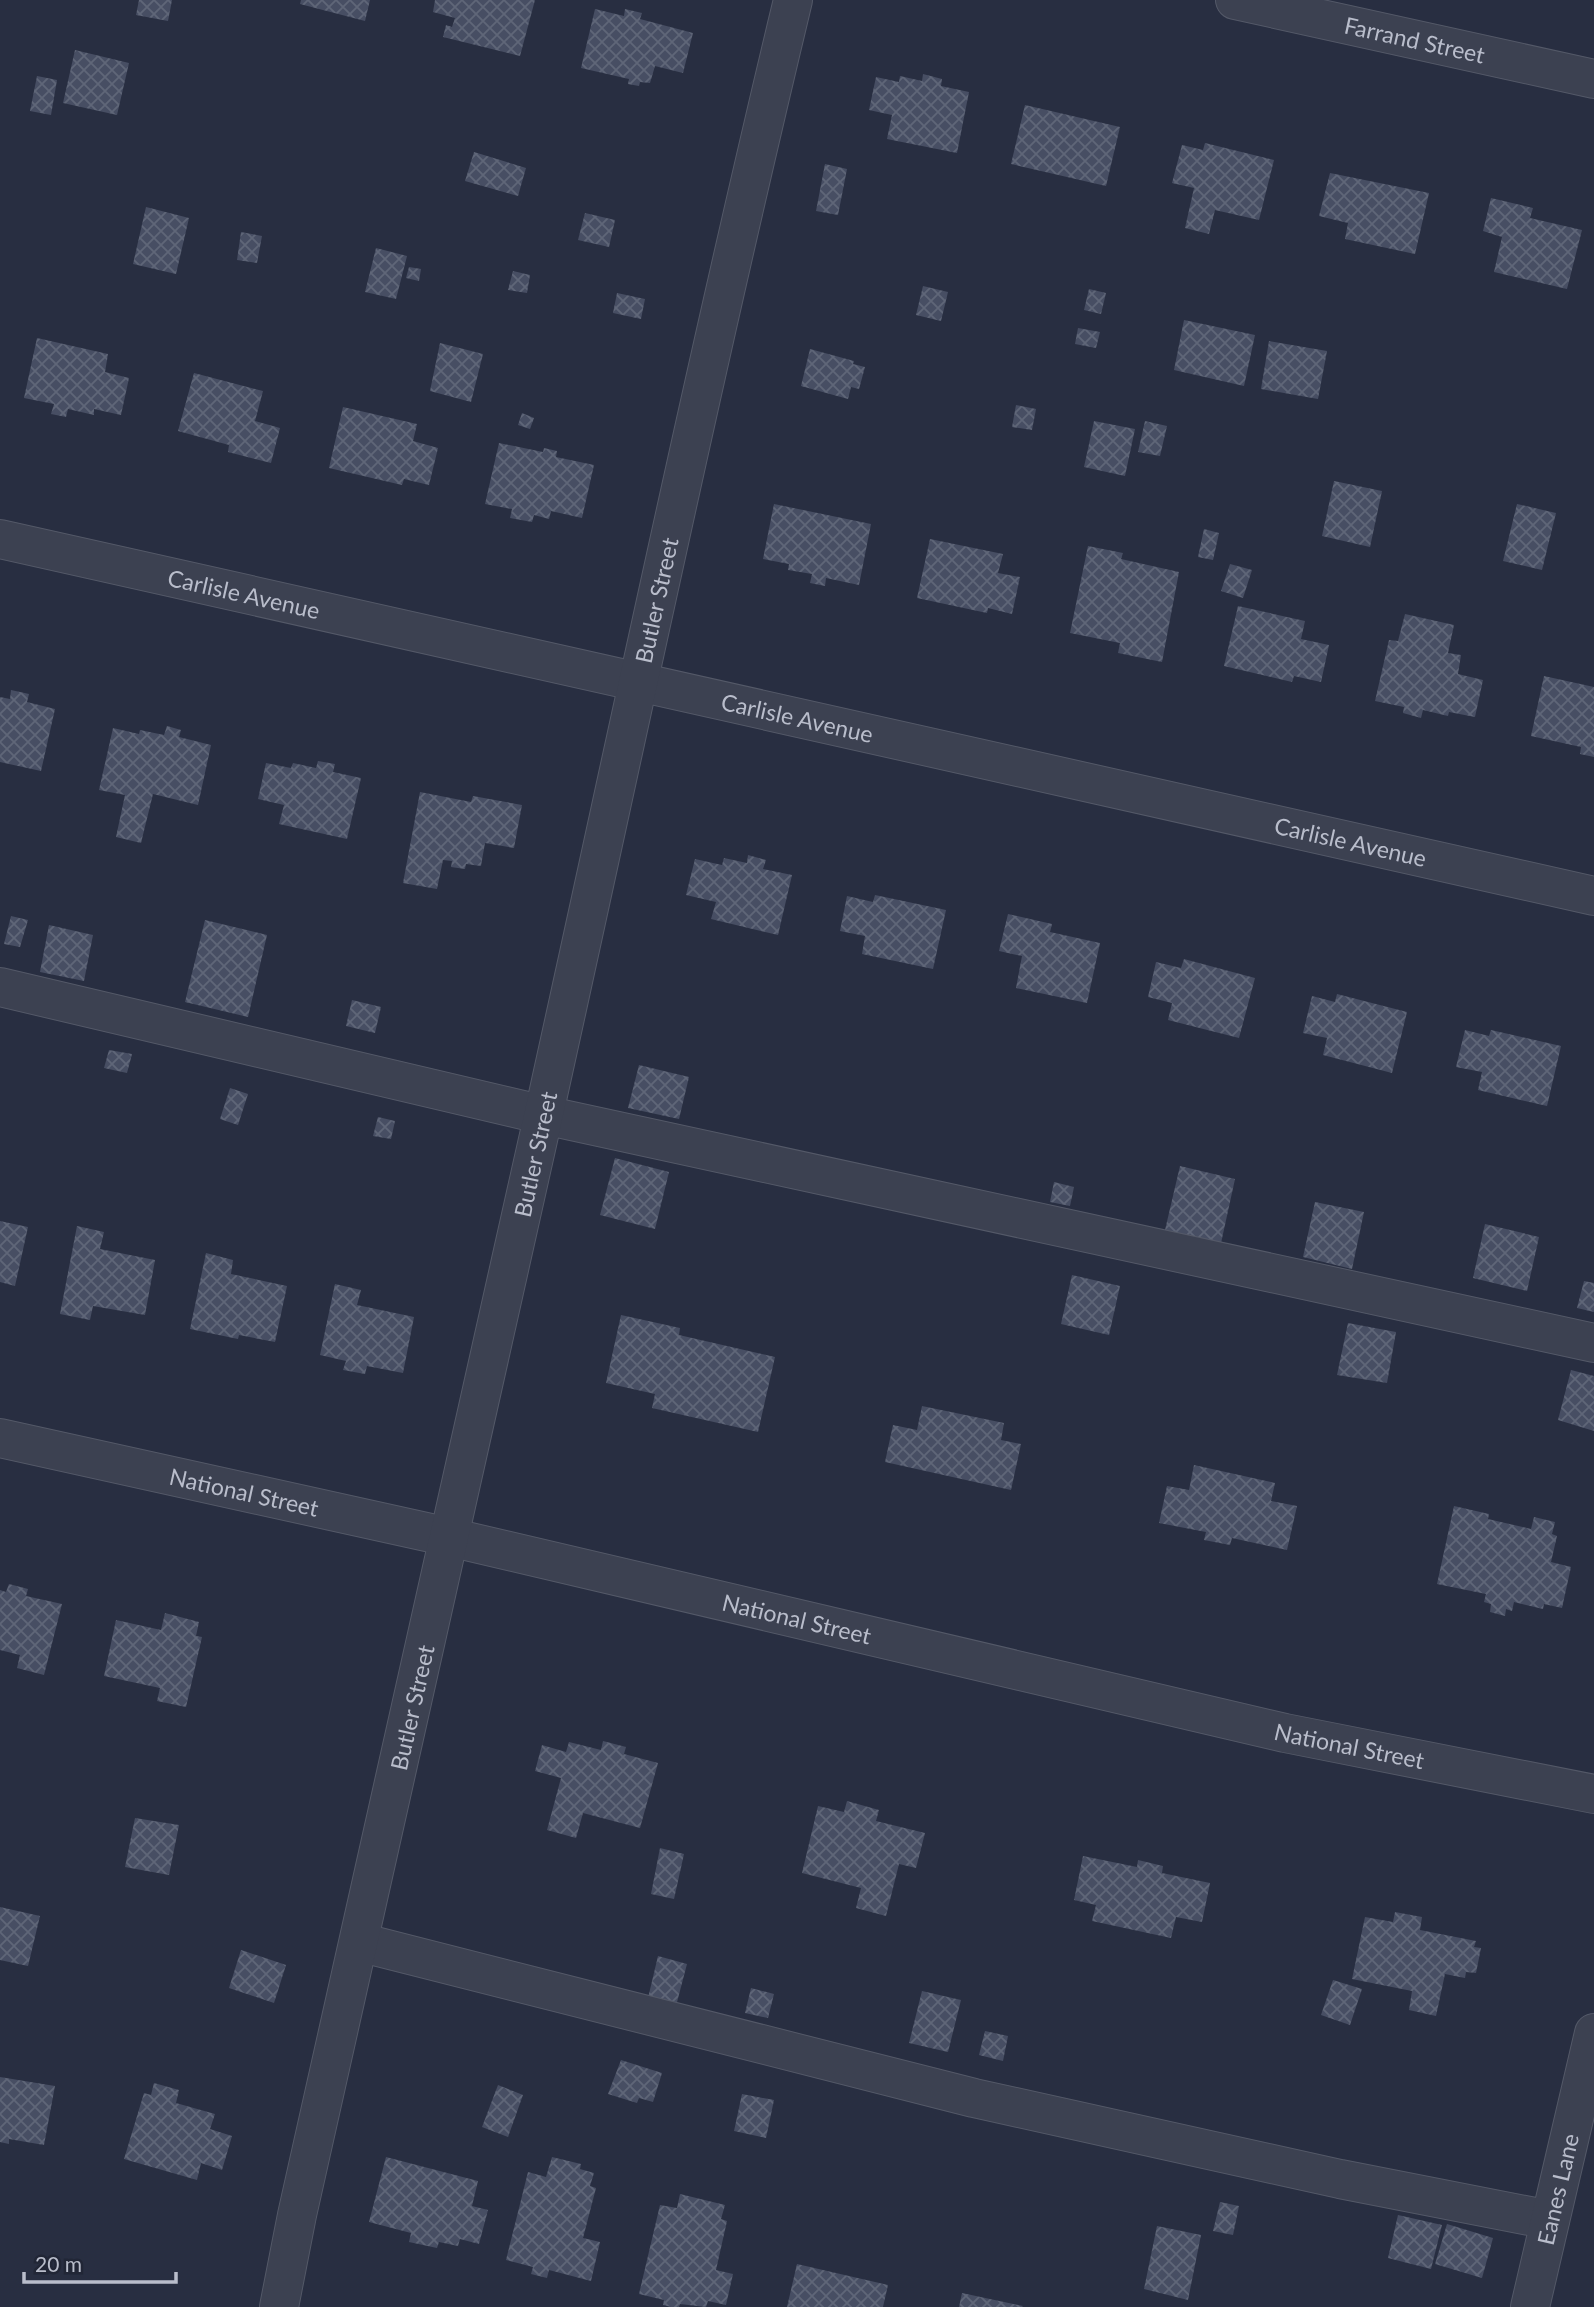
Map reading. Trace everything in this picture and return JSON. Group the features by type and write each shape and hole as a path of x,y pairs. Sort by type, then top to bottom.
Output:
{"street":[{"name":"Butler Street","path":"279,2307 638,682 755,157 793,0"},
{"name":"Farrand Street","path":"1235,0 1594,79"},
{"name":"Carlisle Avenue","path":"0,538 1594,896"},
{"path":"0,987 544,1115 1594,1343"},
{"name":"National Street","path":"0,1438 449,1537 1285,1733 1594,1794"},
{"path":"359,1942 974,2098 1340,2179 1550,2220"},
{"name":"Eanes Lane","path":"1530,2307 1594,2032"}],"building":[{"path":"139,0 172,0 168,21 136,15"},
{"path":"301,0 370,0 365,21 300,4"},
{"path":"435,0 535,0 520,56 443,37 446,25 452,27 455,18 433,12"},
{"path":"595,9 624,16 625,9 642,13 640,19 693,33 683,73 655,66 650,83 640,82 639,86 628,84 629,79 581,68"},
{"path":"75,50 129,63 117,115 63,103"},
{"path":"923,74 942,79 941,86 969,92 957,153 887,139 892,115 869,110 876,77 899,82 900,76 922,81"},
{"path":"37,76 57,80 51,115 30,111"},
{"path":"1025,105 1120,127 1106,186 1011,164"},
{"path":"1205,143 1274,160 1259,220 1215,210 1209,234 1185,228 1194,188 1172,183 1182,145 1203,150"},
{"path":"474,152 526,168 518,196 465,181"},
{"path":"825,164 847,169 838,215 816,211"},
{"path":"1330,173 1429,193 1415,254 1345,239 1348,223 1319,216"},
{"path":"1491,198 1533,208 1530,218 1582,230 1567,289 1494,272 1502,237 1483,231"},
{"path":"146,207 189,218 176,274 133,264"},
{"path":"585,213 615,220 609,247 578,240"},
{"path":"241,232 262,236 257,263 237,260"},
{"path":"376,248 407,256 396,299 365,292"},
{"path":"409,267 421,269 419,281 406,278"},
{"path":"513,271 530,275 527,293 508,290"},
{"path":"923,286 948,292 941,321 916,315"},
{"path":"1089,289 1106,293 1101,314 1084,310"},
{"path":"617,293 645,299 641,319 613,313"},
{"path":"1184,320 1255,335 1244,386 1174,370"},
{"path":"1078,328 1100,332 1096,348 1075,344"},
{"path":"37,338 108,354 105,372 129,378 121,415 94,409 94,415 68,409 66,417 51,414 54,404 24,398"},
{"path":"1269,341 1327,351 1318,399 1261,389"},
{"path":"440,343 483,354 471,402 430,391"},
{"path":"810,349 854,361 853,364 865,367 859,389 851,387 848,399 801,386"},
{"path":"194,373 263,391 255,421 280,428 271,463 228,452 229,445 178,431"},
{"path":"1016,405 1036,409 1032,430 1012,427"},
{"path":"343,407 417,424 413,441 438,448 429,485 404,479 402,485 329,468"},
{"path":"522,413 534,418 530,429 518,425"},
{"path":"1094,421 1135,429 1125,476 1084,467"},
{"path":"1145,421 1167,426 1160,456 1138,452"},
{"path":"499,443 543,452 544,448 557,451 556,457 594,465 582,518 551,511 549,519 534,515 532,522 510,518 512,509 485,504"},
{"path":"1334,481 1382,491 1370,547 1322,536"},
{"path":"774,504 871,524 859,585 826,578 825,586 810,583 812,574 788,570 789,564 763,559"},
{"path":"1517,504 1556,513 1542,570 1503,561"},
{"path":"1204,529 1219,533 1213,560 1198,557"},
{"path":"930,539 1003,554 998,573 1020,577 1012,614 988,608 987,613 917,598"},
{"path":"1088,546 1123,553 1121,559 1179,572 1162,662 1118,653 1120,643 1070,633"},
{"path":"1230,564 1252,570 1243,598 1221,591"},
{"path":"1238,606 1305,621 1301,639 1329,645 1321,682 1294,676 1292,682 1224,666"},
{"path":"1405,614 1454,625 1448,653 1461,655 1458,674 1483,680 1475,717 1449,712 1448,716 1423,710 1421,718 1403,713 1404,707 1375,701 1389,640 1398,641"},
{"path":"1544,676 1594,687 1594,757 1580,754 1581,747 1531,736"},
{"path":"11,690 29,694 27,702 55,709 41,771 0,762 0,697 10,699"},
{"path":"167,726 181,730 179,737 211,745 198,805 153,794 141,843 116,837 125,795 99,790 113,728 139,734 140,730 164,735"},
{"path":"318,761 335,764 333,772 361,778 347,839 279,824 284,805 258,799 266,763 291,768 293,763 316,768"},
{"path":"420,792 471,802 473,796 522,805 514,848 485,843 481,866 466,864 465,869 451,867 452,861 443,860 437,889 403,883"},
{"path":"748,855 766,860 763,869 792,875 778,935 711,919 716,902 686,895 695,859 722,865 724,858 747,863"},
{"path":"875,895 946,910 933,969 862,954 865,936 840,931 847,896 873,902"},
{"path":"1008,914 1052,924 1050,932 1100,943 1087,1003 1016,988 1022,956 999,951"},
{"path":"11,916 28,920 20,947 4,944"},
{"path":"205,920 267,935 248,1017 185,1002"},
{"path":"49,925 93,935 84,981 40,972"},
{"path":"1184,959 1255,978 1239,1038 1168,1020 1172,1003 1148,997 1156,962 1181,968"},
{"path":"1337,994 1407,1012 1392,1073 1323,1055 1327,1038 1303,1033 1312,996 1335,1002"},
{"path":"352,1000 381,1007 375,1033 346,1026"},
{"path":"1465,1030 1489,1036 1491,1030 1561,1046 1547,1106 1478,1090 1482,1072 1456,1067"},
{"path":"109,1050 132,1054 127,1073 104,1068"},
{"path":"639,1065 689,1077 679,1119 628,1108"},
{"path":"230,1088 248,1094 238,1125 220,1119"},
{"path":"378,1117 395,1121 391,1139 373,1136"},
{"path":"615,1158 669,1172 655,1229 600,1215"},
{"path":"1180,1166 1235,1179 1221,1243 1165,1230"},
{"path":"1054,1182 1074,1187 1070,1206 1050,1202"},
{"path":"1315,1202 1364,1212 1352,1269 1303,1257"},
{"path":"0,1221 28,1227 15,1286 0,1282"},
{"path":"1485,1224 1539,1237 1527,1291 1473,1278"},
{"path":"77,1226 104,1232 100,1249 155,1260 145,1315 93,1306 90,1320 60,1314"},
{"path":"206,1253 233,1260 231,1274 287,1286 275,1342 239,1335 238,1339 190,1329"},
{"path":"1072,1275 1120,1286 1109,1335 1061,1324"},
{"path":"1584,1281 1594,1283 1594,1312 1577,1308"},
{"path":"335,1284 361,1290 357,1305 414,1317 403,1373 367,1366 365,1374 343,1370 346,1361 320,1355"},
{"path":"621,1315 680,1328 679,1335 775,1357 758,1432 652,1408 655,1394 606,1383"},
{"path":"1348,1323 1396,1332 1387,1383 1337,1375"},
{"path":"1571,1370 1594,1376 1594,1431 1558,1420"},
{"path":"922,1406 1004,1423 1001,1440 1021,1444 1011,1490 885,1462 893,1425 917,1430"},
{"path":"1194,1465 1275,1483 1271,1501 1297,1506 1287,1550 1232,1538 1230,1545 1204,1540 1206,1532 1159,1523 1167,1486 1189,1490"},
{"path":"1454,1506 1489,1514 1488,1519 1531,1529 1534,1517 1555,1522 1552,1534 1557,1536 1551,1562 1571,1567 1562,1608 1544,1604 1543,1609 1514,1602 1512,1611 1506,1609 1505,1616 1490,1612 1491,1604 1484,1602 1486,1594 1437,1584"},
{"path":"9,1584 28,1589 26,1596 62,1604 44,1675 17,1668 20,1655 0,1650 0,1590 6,1592"},
{"path":"165,1613 199,1622 196,1636 202,1637 186,1707 157,1701 160,1688 104,1676 116,1620 161,1630"},
{"path":"603,1741 626,1747 624,1754 658,1763 640,1828 583,1813 576,1838 547,1830 561,1778 535,1771 542,1745 566,1752 569,1742 601,1750"},
{"path":"847,1801 879,1810 876,1821 925,1833 916,1868 899,1864 886,1916 856,1908 861,1888 802,1873 818,1806 844,1812"},
{"path":"135,1818 179,1825 169,1875 125,1867"},
{"path":"660,1848 684,1854 674,1899 651,1894"},
{"path":"1083,1856 1137,1867 1138,1860 1163,1866 1162,1873 1210,1883 1202,1922 1176,1917 1171,1938 1092,1921 1096,1905 1074,1900"},
{"path":"0,1907 40,1916 28,1966 0,1960"},
{"path":"1395,1912 1422,1917 1420,1930 1476,1941 1474,1947 1481,1948 1476,1973 1466,1972 1465,1978 1445,1974 1436,2016 1409,2010 1412,1991 1352,1979 1365,1917 1393,1922"},
{"path":"241,1950 286,1965 274,2003 229,1988"},
{"path":"658,1956 687,1964 676,2006 648,1998"},
{"path":"1333,1980 1362,1989 1350,2025 1321,2015"},
{"path":"751,1988 774,1994 768,2018 745,2013"},
{"path":"922,1991 961,2000 948,2052 909,2043"},
{"path":"985,2031 1008,2036 1003,2061 979,2055"},
{"path":"621,2060 662,2073 653,2102 639,2098 637,2103 608,2094"},
{"path":"0,2077 55,2086 44,2145 9,2139 9,2144 0,2142"},
{"path":"154,2083 179,2090 176,2103 215,2114 210,2129 232,2136 222,2170 201,2163 197,2180 124,2159 144,2093 151,2095"},
{"path":"498,2085 523,2095 508,2137 482,2127"},
{"path":"742,2094 774,2100 766,2138 734,2131"},
{"path":"386,2157 478,2181 472,2206 488,2210 479,2244 460,2239 458,2246 439,2242 437,2248 409,2242 411,2233 369,2222"},
{"path":"552,2157 581,2164 580,2169 594,2173 590,2186 596,2188 583,2238 600,2242 591,2281 549,2270 547,2278 531,2274 533,2267 506,2260 528,2172 546,2177"},
{"path":"680,2194 725,2205 721,2219 727,2221 716,2270 733,2274 726,2305 708,2301 706,2307 680,2304 679,2307 671,2307 663,2305 664,2300 639,2294 660,2205 677,2208"},
{"path":"1220,2202 1239,2206 1233,2235 1213,2231"},
{"path":"1398,2215 1442,2225 1431,2269 1388,2258"},
{"path":"1447,2224 1493,2238 1482,2278 1435,2264"},
{"path":"1157,2226 1201,2235 1188,2300 1144,2289"},
{"path":"797,2264 888,2285 883,2307 787,2307"},
{"path":"962,2293 1023,2306 959,2307"}]}
